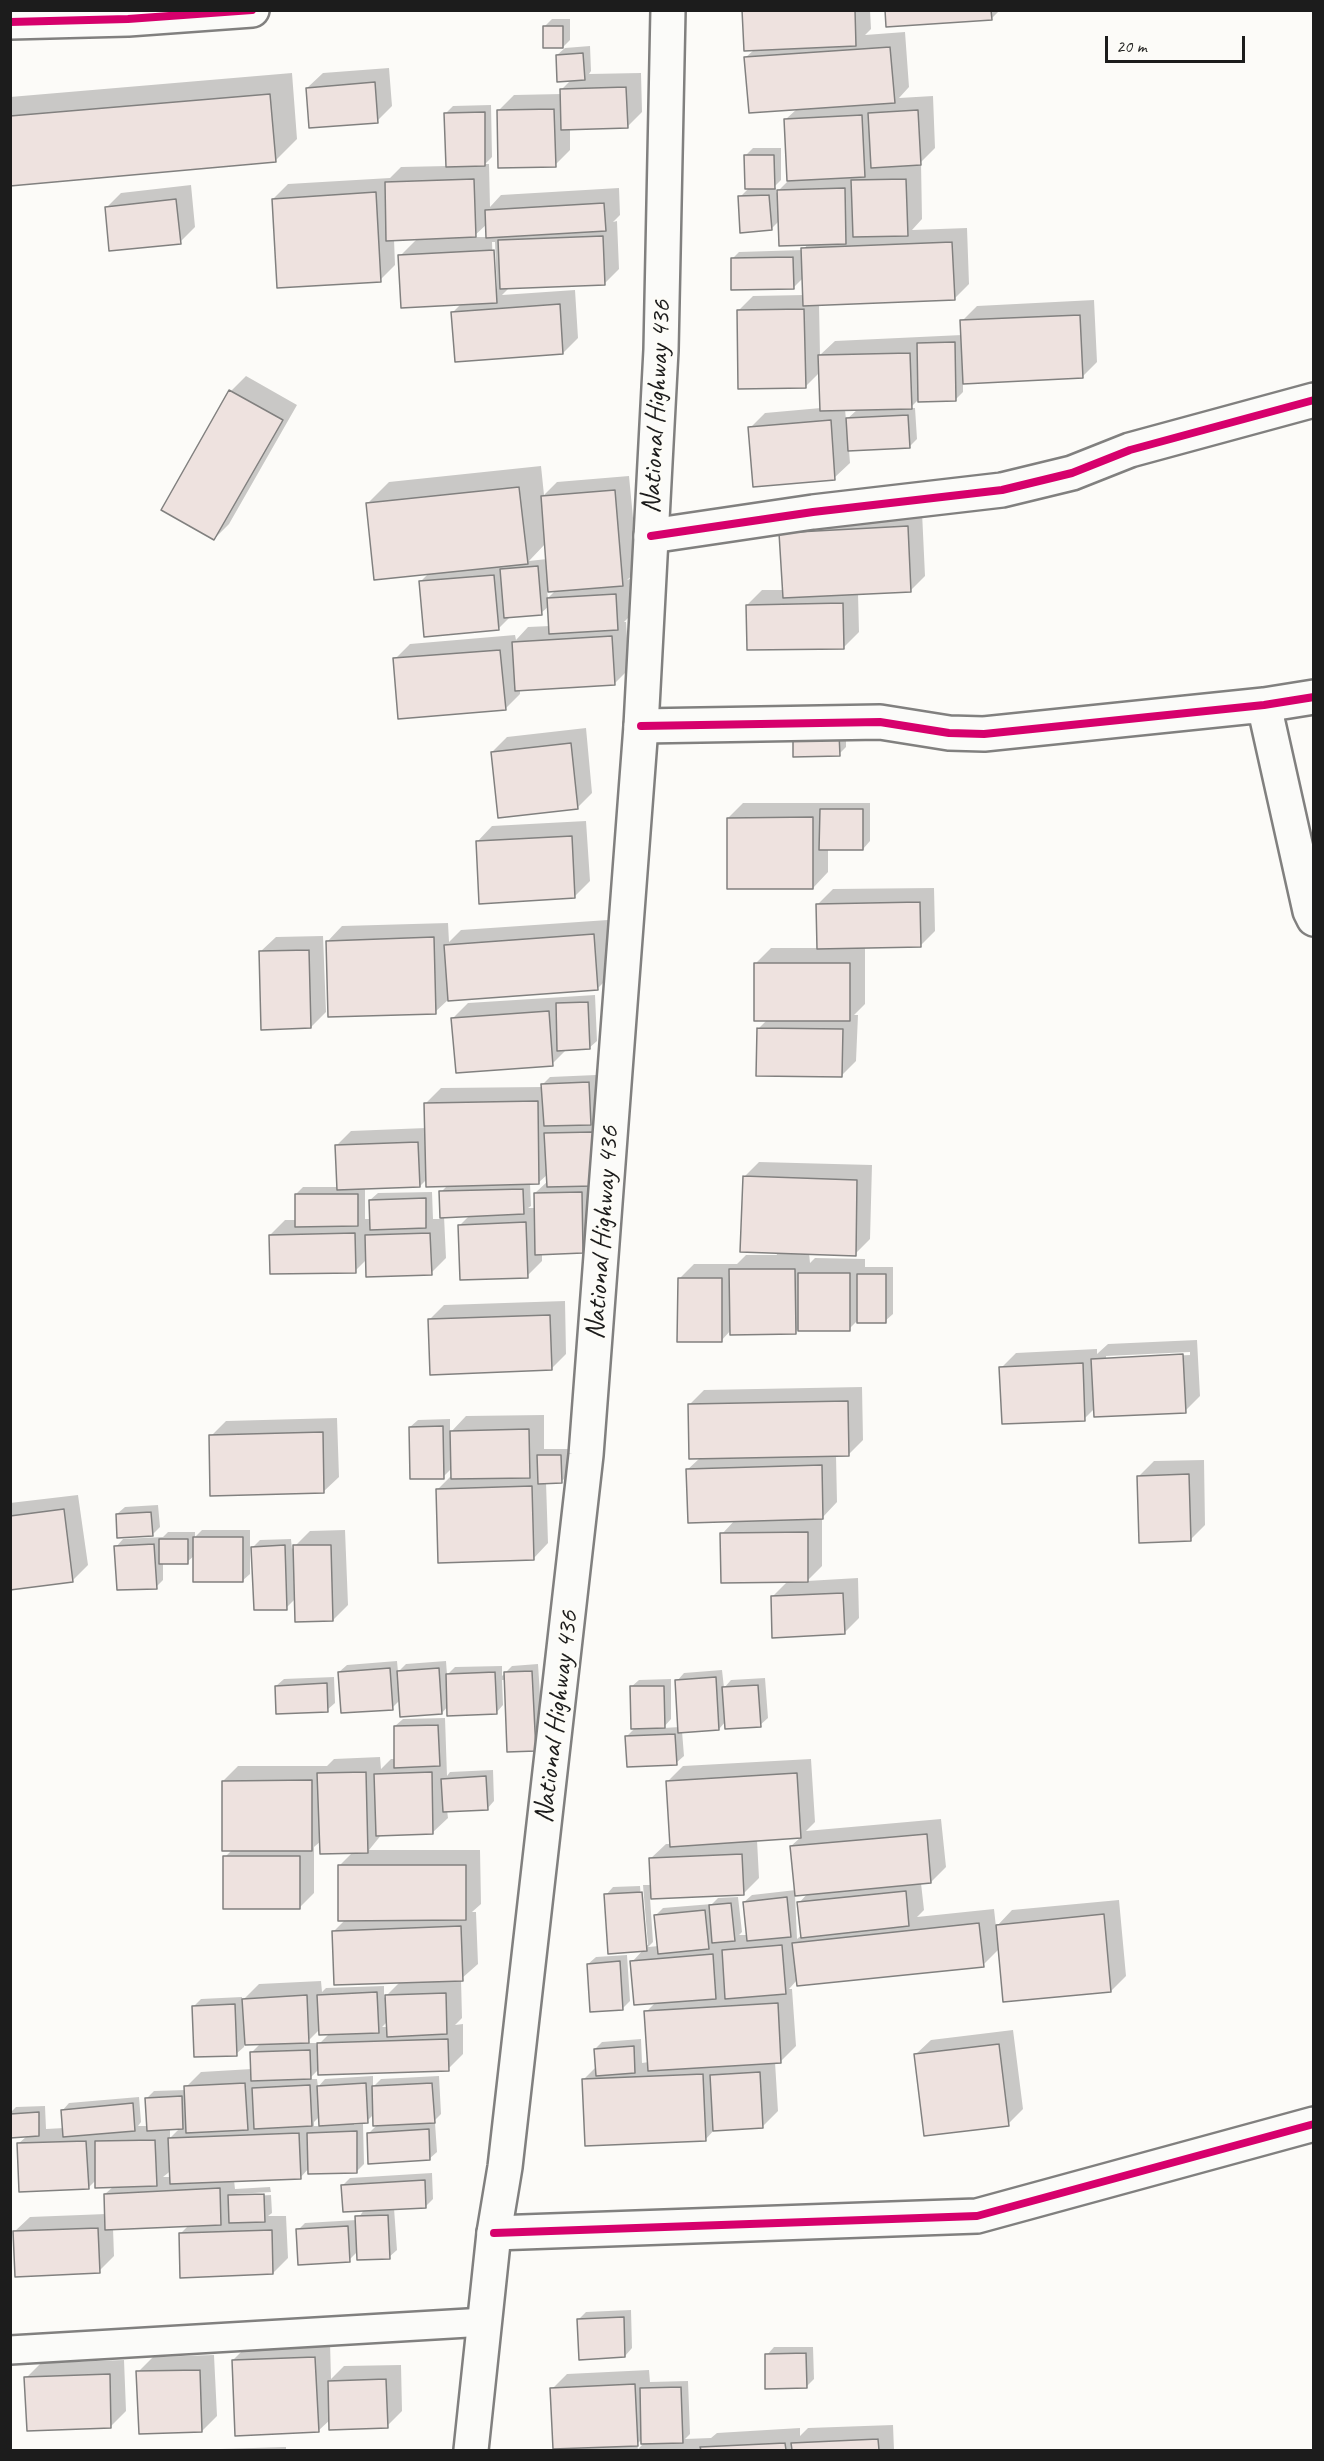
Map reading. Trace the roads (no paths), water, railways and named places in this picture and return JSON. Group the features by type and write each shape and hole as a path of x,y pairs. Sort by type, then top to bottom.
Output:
{"street":[{"path":"10,22 128,19 252,10"},
{"name":"National Highway 436","path":"471,2451 494,2233 505,2167 586,1455 641,726 661,350 668,10"},
{"path":"651,536 813,512 1002,490 1072,473 1130,450 1314,400"},
{"path":"641,726 880,722 950,733 984,734 1264,705 1314,697"},
{"path":"1264,705 1310,911 1314,919"},
{"path":"494,2233 977,2216 1314,2124"}],"lane":[{"path":"10,2350 485,2322"}]}
